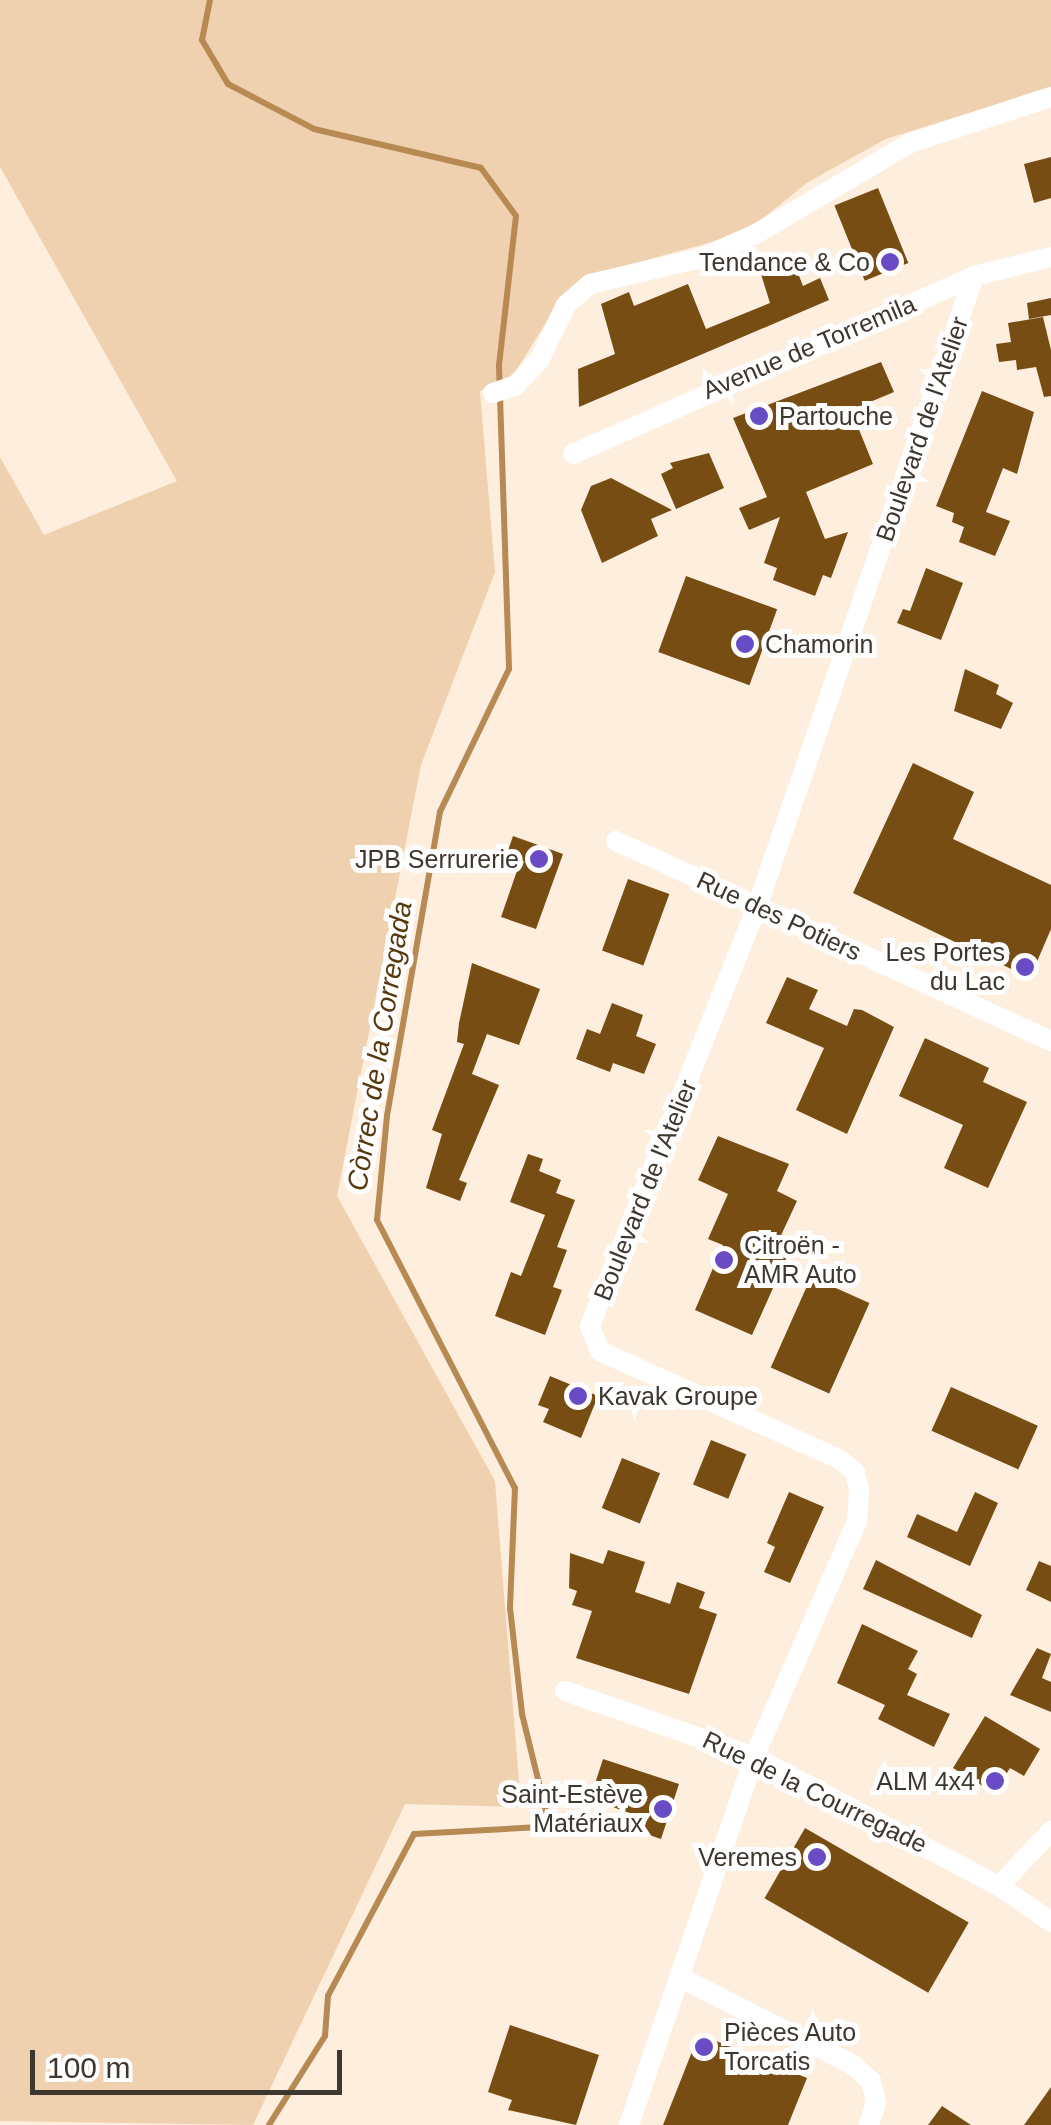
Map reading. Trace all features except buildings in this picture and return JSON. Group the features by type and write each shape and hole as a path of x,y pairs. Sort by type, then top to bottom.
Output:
{"street":[{"path":"501,391 540,358 566,306 590,284 702,258 754,235 910,142 1051,97"},
{"name":"Avenue de Torremila","path":"573,454 974,276 1051,257"},
{"name":"Boulevard de l'Atelier","path":"629,2125 754,1757 857,1521 855,1472 600,1351 590,1326 757,907 974,276"},
{"name":"Rue des Potiers","path":"616,841 1051,1041"},
{"name":"Rue de la Courregade","path":"565,1691 754,1757 999,1886 1051,1922"},
{"path":"999,1886 1051,1832"},
{"path":"679,1977 853,2065 871,2082 876,2102 869,2125"}],"shaded area":[{"path":"0,0 1051,0 1051,87 886,139 808,182 745,233 584,277 559,302 512,377 480,391 495,572 421,765 337,1196 495,1481 521,1807 405,1804 253,2125 0,2121 0,457 44,535 177,481 0,167"}],"waterway":[{"name":"Còrrec de la Corregada","path":"210,0 202,40 228,84 314,129 481,168 516,216 499,366 509,669 440,812 387,1116 377,1220 515,1488 510,1608 522,1714 547,1816 540,1827 414,1834 328,1996 325,2036 269,2125"}],"place":[{"name":"Tendance & Co","path":"890,262"},
{"name":"Partouche","path":"759,416"},
{"name":"Chamorin","path":"745,644"},
{"name":"JPB Serrurerie","path":"539,859"},
{"name":"Les Portes du Lac","path":"1025,967"},
{"name":"Citroën - AMR Auto","path":"724,1260"},
{"name":"Kavak Groupe","path":"578,1396"},
{"name":"ALM 4x4","path":"995,1781"},
{"name":"Saint-Estève Matériaux","path":"663,1809"},
{"name":"Veremes","path":"817,1857"},
{"name":"Pièces Auto Torcatis","path":"704,2047"}]}
